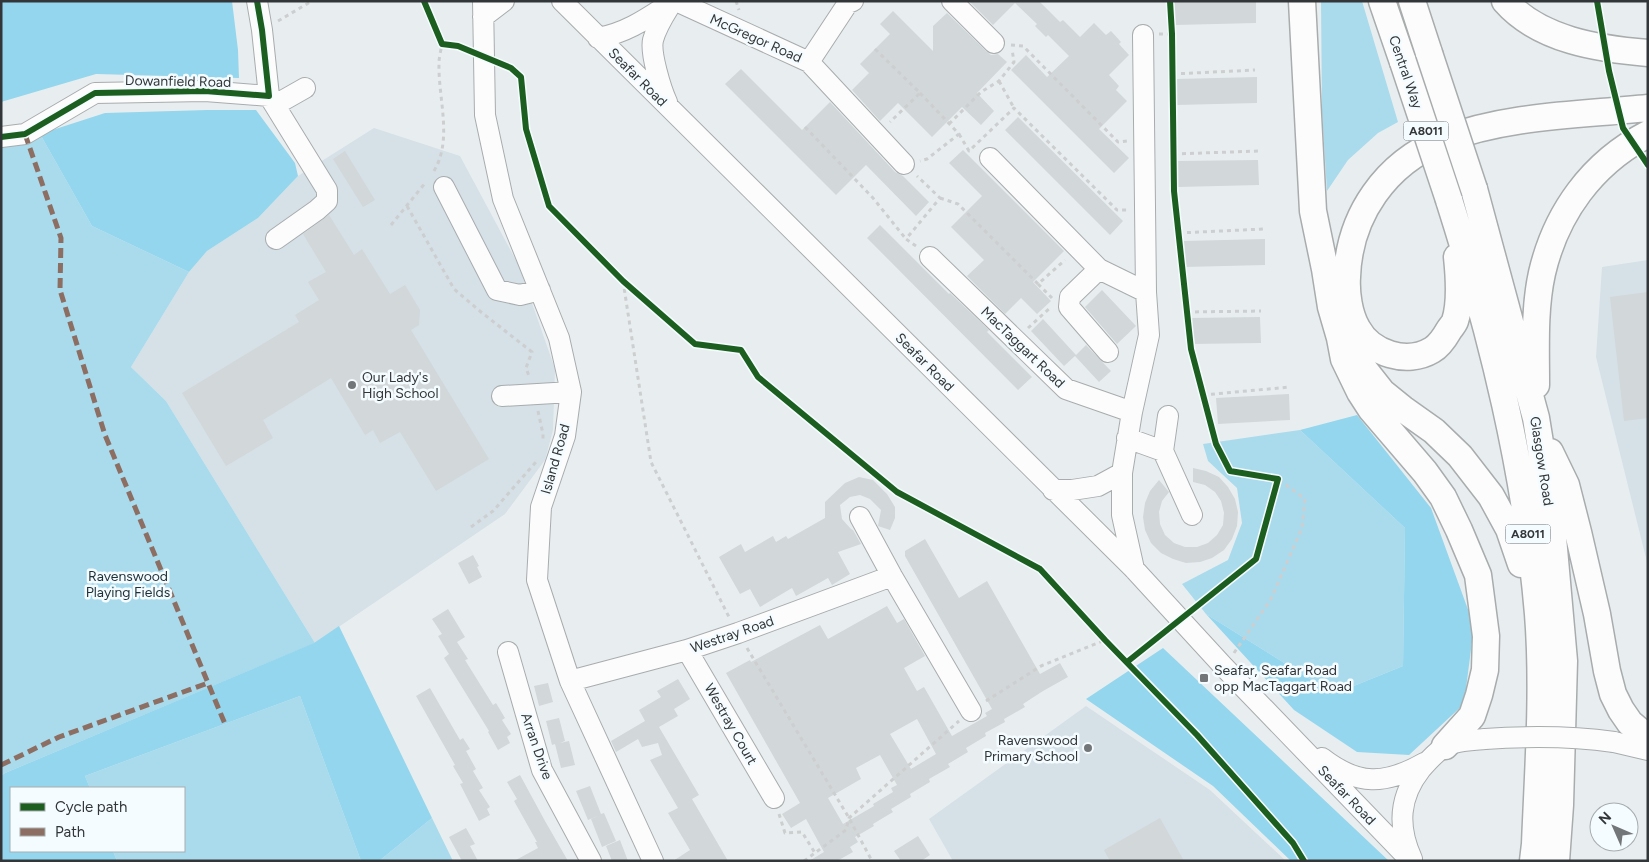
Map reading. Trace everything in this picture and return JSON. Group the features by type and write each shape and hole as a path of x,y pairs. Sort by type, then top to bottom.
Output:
{"main road":[{"path":"1302,1 1313,211 1326,269 1331,306 1344,359 1360,392 1380,420 1443,496 1460,530 1478,575 1486,636 1485,670 1472,716 1436,754"},
{"name":"Central Way","path":"1382,1 1452,207"},
{"name":"Central Way","path":"1412,1 1474,189"},
{"path":"1505,1 1531,23 1553,34 1587,44 1622,51 1648,53"},
{"path":"1326,269 1337,226 1351,197 1366,176 1403,142 1438,126 1494,108 1648,92"},
{"path":"1452,207 1458,269 1455,321 1445,338 1433,350 1417,356 1396,356 1381,352 1357,328 1350,308 1347,286 1348,257 1354,232 1365,206 1380,185 1400,167 1443,140 1504,122 1648,108"},
{"path":"1648,134 1606,163 1585,184 1566,210 1553,236 1542,274 1538,306 1537,422 1566,485 1597,614 1613,694 1621,710 1648,738"},
{"name":"Glasgow Road","path":"1474,189 1537,422 1550,504 1564,661 1560,805 1556,861"},
{"name":"Glasgow Road","path":"1452,207 1471,268 1499,372 1516,449 1526,517 1538,614 1540,716 1533,861"},
{"path":"1340,338 1382,392 1434,431 1460,456 1491,496 1509,529 1538,614"}],"street":[{"path":"257,1 272,100 327,190 327,200 322,205 276,239"},
{"name":"Island Road","path":"504,1 483,9 484,115 503,200 559,338 571,392 565,436 541,507 537,580 570,682 653,861"},
{"name":"Seafar Road","path":"562,1 1134,570 1282,728 1412,861"},
{"path":"598,38 616,34 645,20 674,1"},
{"path":"670,108 660,87 652,42 659,22 674,1"},
{"name":"McGregor Road","path":"674,1 809,62 904,164"},
{"path":"952,1 1002,44"},
{"name":"McGregor Road","path":"809,62 849,2"},
{"path":"1134,570 1122,515 1122,472 1132,412 1149,335 1146,292 1143,35"},
{"path":"272,100 305,88"},
{"name":"Dowanfield Road","path":"1,138 25,134 95,93 205,91 272,100"},
{"path":"990,158 1099,269 1146,292"},
{"path":"444,187 498,290 520,296 540,290"},
{"name":"MacTaggart Road","path":"930,257 1066,389 1132,412"},
{"path":"1099,269 1070,298 1069,307 1108,352"},
{"path":"502,396 571,392"},
{"path":"1168,416 1163,450 1192,515"},
{"path":"1127,438 1163,450"},
{"path":"1053,490 1072,490 1098,486 1122,472"},
{"path":"860,517 892,576 971,711"},
{"name":"Westray Road","path":"570,682 687,650 892,576"},
{"name":"Westray Court","path":"687,650 774,798"},
{"name":"Arran Drive","path":"508,652 542,770 591,861"},
{"name":"Seafar Road","path":"1282,728 1331,766 1351,776 1370,780 1388,779 1406,773 1436,754 1460,742 1485,739 1546,736 1575,737 1614,742 1648,750"},
{"path":"1412,861 1404,833 1402,812 1406,792 1416,776 1436,754"}],"path":[{"path":"262,30 312,1"},
{"path":"1170,1 1174,191 1191,349 1216,444 1230,471 1278,479 1305,499 1302,528 1271,599 1224,667"},
{"path":"1597,1 1623,128 1648,165"},
{"path":"392,225 434,171 441,159 444,138 439,62 442,44 438,36"},
{"path":"442,44 450,45"},
{"path":"949,124 981,92 999,81 1014,62 1002,44"},
{"path":"1002,44 1023,46 1118,142 1144,139"},
{"path":"875,49 949,124 969,151 1014,108"},
{"path":"1173,74 1255,70"},
{"path":"999,81 1014,108 1117,210 1145,208"},
{"path":"877,135 920,93"},
{"path":"805,127 873,198 906,238 930,257"},
{"path":"904,164 927,160 958,134"},
{"path":"1174,154 1259,151"},
{"path":"904,164 940,198 958,204 1056,303 1016,340"},
{"path":"906,238 940,198"},
{"path":"407,206 454,289 532,352 526,368 535,395 543,434 542,449"},
{"path":"1179,233 1264,229"},
{"path":"1038,284 1078,248"},
{"path":"617,274 630,287"},
{"path":"623,281 651,462 738,633 872,861"},
{"path":"1187,312 1261,312"},
{"path":"1203,395 1290,387"},
{"path":"471,527 493,511 534,465 538,457"},
{"path":"1276,488 1278,479"},
{"path":"1099,633 1110,646"},
{"path":"804,861 846,830 848,818 971,711 1041,666 1105,640"},
{"path":"774,798 785,833 802,832 815,853"}],"shaded area":[{"path":"1,1 232,1 238,50 239,78 96,74 1,102"},
{"path":"256,110 295,163 298,176 258,218 207,251 189,272 92,226 40,134 105,113"},
{"name":"Our Lady's High School","path":"374,128 460,156 519,266 555,369 553,430 545,460 505,514 315,643 166,401 131,367 189,272 207,251 258,218 298,176"},
{"path":"1648,260 1648,566 1596,357 1602,267"},
{"path":"1357,415 1431,508 1474,626 1464,704 1409,755 1357,752 1294,710 1206,614 1334,694 1403,666 1405,528 1300,430"},
{"path":"339,626 432,818 379,861 361,861 300,696 85,776 90,787 10,787 10,852 113,852 117,861 1,861 1,776 5,773 314,643"},
{"path":"1163,648 1389,861 1291,861 1213,786 1086,699"},
{"name":"Ravenswood Primary School","path":"1086,706 1210,790 1286,861 953,861 929,819"}],"green space":[{"path":"1321,1 1362,1 1398,122 1378,133 1348,160 1327,191 1322,111"},
{"name":"Ravenswood Playing Fields","path":"40,134 92,226 189,272 131,367 166,401 315,643 1,776 1,144"},
{"path":"1300,430 1405,528 1403,666 1334,694 1206,614 1182,584 1228,560 1242,523 1237,488 1208,461 1203,444"},
{"path":"300,696 361,861 117,861 113,852 185,852 185,787 90,787 85,776"},
{"path":"432,818 453,861 379,861"}],"building":[{"path":"969,1 1039,1 1060,22 1063,20 1080,37 1094,23 1106,35 1111,31 1121,42 1119,44 1129,55 1109,75 1119,86 1116,90 1127,101 1099,129 1129,158 1114,173 1011,70 1026,55 1047,77 1069,56 1048,35 1046,37 1035,26 1037,24 1015,3 993,25"},
{"path":"1174,1 1256,1 1256,23 1175,25"},
{"path":"893,11 933,51 933,26 947,13 986,51 991,55 998,54 1007,62 977,93 994,111 981,125 962,107 932,137 898,103 880,121 852,90 869,73 860,64 890,34 880,24"},
{"path":"741,69 802,130 830,102 895,172 903,176 929,202 916,216 866,165 836,195 725,84"},
{"path":"1257,77 1257,103 1176,105 1176,79"},
{"path":"1018,117 1123,221 1110,235 1005,130"},
{"path":"963,150 1064,251 1033,282 1051,301 1037,314 1021,298 1005,314 967,276 984,260 951,227 982,196 949,163"},
{"path":"345,151 375,200 363,207 333,159"},
{"path":"1258,160 1259,185 1178,187 1178,161"},
{"path":"329,215 354,255 362,249 390,294 405,285 420,310 419,325 411,330 489,459 436,491 400,432 380,443 373,430 365,435 331,378 263,420 273,438 226,466 182,393 299,322 295,315 319,300 308,282 326,272 303,234"},
{"path":"880,225 949,294 989,330 987,332 1032,377 1018,390 867,238"},
{"path":"1265,239 1265,265 1184,267 1184,241"},
{"path":"1102,290 1136,326 1117,344 1085,307"},
{"path":"1648,292 1648,418 1624,421 1610,297"},
{"path":"1260,317 1261,343 1191,344 1190,318"},
{"path":"1043,319 1076,355 1086,345 1111,371 1099,382 1075,356 1064,366 1031,331"},
{"path":"1289,394 1290,420 1218,424 1216,398"},
{"path":"1193,468 1219,477 1228,487 1235,499 1238,512 1237,526 1232,539 1224,550 1212,558 1200,562 1186,563 1161,553 1151,543 1145,530 1143,517 1145,503 1150,491 1159,480 1169,492 1162,501 1159,512 1160,524 1165,535 1174,543 1185,547 1197,547 1208,543 1217,535 1223,525 1224,513 1221,501 1215,492 1205,485 1193,482"},
{"path":"859,477 873,480 887,494 895,507 895,518 890,530 878,526 881,510 870,499 860,495 850,497 840,505 842,519 853,530 861,544 838,552 850,574 832,585 828,578 796,596 792,588 760,607 750,589 740,594 719,557 741,544 745,552 773,536 776,542 786,536 788,539 825,518 825,502 845,483"},
{"path":"925,539 959,598 987,581 1040,674 1060,663 1068,677 1023,704 1025,707 1004,719 1005,722 985,733 986,736 966,748 968,752 948,764 950,767 929,779 930,782 910,794 911,797 891,809 893,812 855,837 858,842 850,847 853,852 837,861 809,861 824,852 806,819 791,828 782,814 800,803 726,673 750,660 751,662 820,625 828,639 887,606 897,623 904,619 925,656 904,668 917,691 924,687 952,736 987,716 985,713 992,709 905,556 905,551","holes":["917,719 936,754 911,769 890,734","880,755 897,785 891,788 893,792 873,804 874,806 843,824 828,798 861,779 856,768"]},
{"path":"473,555 482,577 469,584 458,563"},
{"path":"448,609 465,637 457,642 468,659 465,660 493,705 496,703 505,718 502,720 511,734 507,737 510,743 498,750 489,731 444,658 449,654 438,636 442,634 432,619"},
{"path":"678,679 690,699 674,709 678,716 659,727 699,795 692,799 728,861 673,861 690,850 668,813 678,808 650,760 662,755 658,743 642,747 638,739 616,752 611,741 645,721 639,710 661,697 657,691"},
{"path":"548,683 553,702 539,706 534,686"},
{"path":"430,688 460,740 463,738 470,749 466,751 476,769 473,771 483,788 479,790 490,807 487,809 490,815 479,821 460,784 463,783 453,766 455,765 416,696"},
{"path":"559,718 565,741 560,743 569,741 575,765 561,768 555,744 552,745 546,721"},
{"path":"520,775 568,861 514,861 538,848 535,842 537,842 514,801 517,799 507,782"},
{"path":"590,786 601,814 604,813 616,841 602,847 591,819 600,815 588,820 576,791"},
{"path":"1160,818 1184,861 1110,861 1104,850"},
{"path":"466,828 475,844 470,846 478,861 462,861 449,837"},
{"path":"918,836 930,855 921,861 901,861 894,851"},
{"path":"620,840 628,861 612,861 606,846"}],"marked path":[{"path":"25,134 61,238 60,290 105,435 225,724"},
{"path":"1,765 59,737 208,683"}],"cycle path":[{"path":"1,137 25,134 95,93 205,91 269,96 257,1"},
{"path":"424,1 442,44 458,46 511,68 521,77 526,129 549,206 623,281 695,344 741,350 758,377 897,492 1040,569 1105,640 1197,735 1293,843 1304,861"},
{"path":"1127,662 1256,559 1278,479 1230,471 1216,444 1191,349 1174,191 1170,1"},
{"path":"1597,1 1609,71 1623,128 1648,165"}],"place":[{"name":"Our Lady's High School","path":"352,385"},
{"name":"Seafar, Seafar Road opp MacTaggart Road","path":"1204,678"},
{"name":"Ravenswood Primary School","path":"1088,748"}]}
